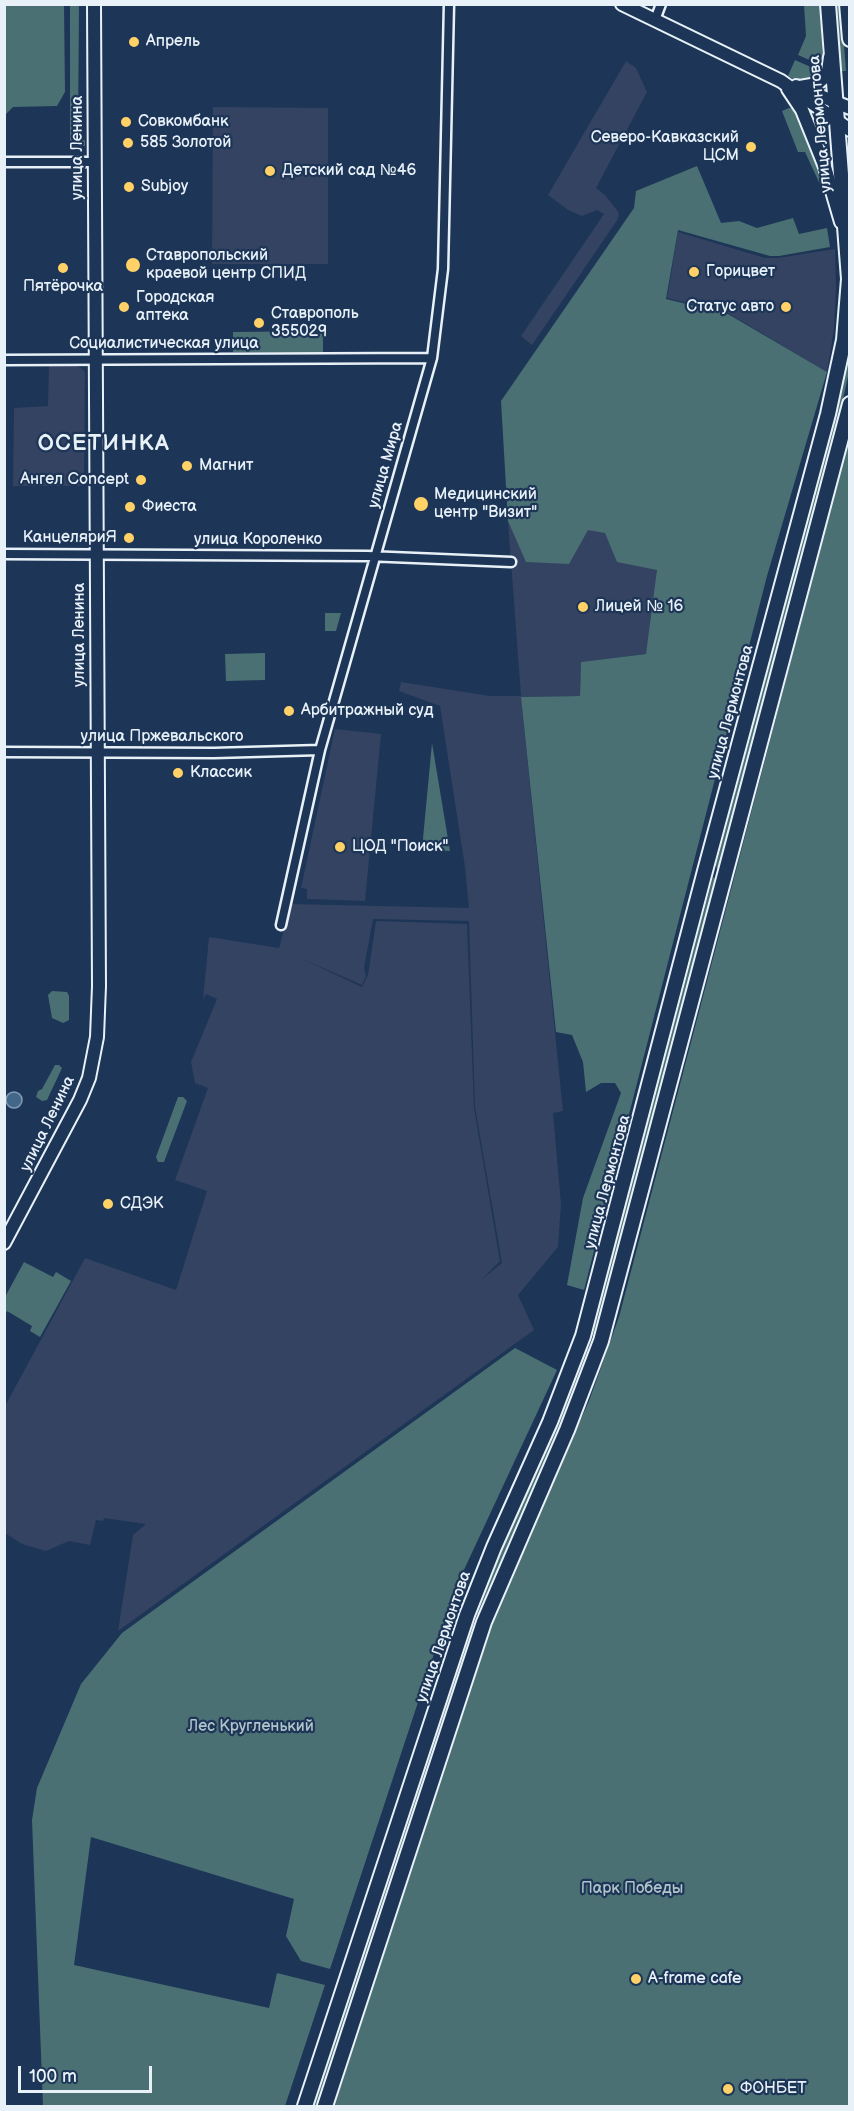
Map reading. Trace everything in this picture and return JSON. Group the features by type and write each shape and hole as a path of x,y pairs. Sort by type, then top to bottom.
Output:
{"main road":[{"name":"улица Ленина","path":"4,1243 80,1100 94,1058 97,1037 99,986 94,4"},
{"path":"622,4 781,81 849,108"},
{"name":"улица Лермонтова","path":"305,2106 468,1615 494,1547 554,1413 583,1336 837,375 848,311 849,279 841,164 844,126 836,101 828,4"},
{"path":"847,4 849,39"},
{"path":"798,87 810,87 824,78 828,71 832,50"},
{"path":"781,81 844,126"},
{"name":"улица Лермонтова","path":"781,81 802,110 825,167 847,240"},
{"path":"841,164 843,152 849,141"},
{"name":"улица Лермонтова","path":"325,2106 484,1622 511,1555 567,1430 601,1341 849,404"},
{"path":"705,871 725,874"},
{"path":"468,1615 484,1622"}],"street":[{"name":"улица Мира","path":"281,925 320,750 432,358 442,269 449,4"},
{"path":"655,20 661,4"},
{"path":"4,162 94,162"},
{"name":"Социалистическая улица","path":"4,360 432,358"},
{"name":"улица Короленко","path":"4,554 450,558 511,562"},
{"name":"улица Пржевальского","path":"4,752 214,753 320,750"}],"shaded area":[{"path":"626,61 636,68 647,92 596,188 605,195 619,213 618,219 532,345 521,336 604,214 597,210 582,216 568,210 548,195"},
{"name":"Детский сад №46","path":"213,107 328,108 328,264 212,264"},
{"path":"678,232 765,258 835,249 834,329 827,372 728,313 667,298"},
{"path":"49,364 74,365 85,372 84,486 13,486 14,408 48,406"},
{"path":"576,505 671,525 646,654 581,662 580,696 521,697 563,1111 553,1113 561,1204 558,1247 518,1295 534,1330 118,1631 133,1535 146,1524 104,1518 103,1521 96,1520 90,1545 69,1541 46,1551 22,1544 5,1533 5,1406 85,1258 176,1290 207,1191 175,1180 208,1088 195,1083 191,1062 217,999 206,994 203,1000 209,937 279,948 291,904 469,908 465,867 440,706 399,691 401,682 490,696 521,696 508,521","holes":["373,919 469,921 475,1107 502,1263 481,1280 500,1261 474,1108 467,924 376,921 368,975 362,987 298,957 362,985 366,976 364,968"]},
{"name":"ЦОД \"Поиск\"","path":"335,729 381,734 365,901 307,899 307,889 301,888"},
{"path":"11,1092 17,1092 22,1100 20,1106 11,1108 6,1103 6,1097"}],"green space":[{"path":"5,4 64,5 65,92 57,106 13,107 5,115"},
{"path":"70,5 79,5 78,136 85,141 85,146 70,146"},
{"path":"804,5 820,5 823,66 798,55 806,36"},
{"path":"835,5 841,5 846,71 840,71"},
{"path":"795,60 822,72 816,80 801,83 788,76"},
{"path":"789,108 795,109 826,188 823,191 805,152 798,152 782,111"},
{"path":"697,166 721,223 739,221 757,228 793,218 799,234 827,228 830,247 770,256 678,230 666,299 728,314 827,372 767,576 584,1290 567,1285 583,1198 621,1093 615,1083 601,1083 586,1092 583,1062 572,1035 556,1032 521,697 580,696 581,662 646,654 657,570 617,562 605,533 588,530 569,564 526,562 508,521 501,401 634,208 636,191"},
{"path":"323,331 323,352 233,352 233,332"},
{"path":"849,347 849,372 839,417 721,867 717,869 716,865 835,416"},
{"name":"Парк Победы","path":"849,439 849,2106 332,2106 392,1930 491,1621 589,1401 619,1317"},
{"path":"325,613 341,613 336,631 325,631"},
{"path":"265,653 265,680 226,681 225,654"},
{"path":"432,743 450,851 422,849"},
{"path":"713,877 717,881 594,1337 591,1335"},
{"path":"52,991 67,992 69,996 69,1020 63,1023 52,1018 48,995"},
{"path":"55,1065 62,1068 47,1100 42,1101 36,1097 38,1091 42,1089"},
{"path":"178,1097 183,1097 187,1101 164,1162 158,1162 156,1157"},
{"path":"24,1262 53,1277 56,1272 71,1281 40,1337 30,1331 32,1326 7,1311 5,1315 5,1297"},
{"name":"Лес Кругленький","path":"515,1348 557,1370 456,1587 330,1969 301,1961 286,1936 294,1899 91,1837 74,1965 269,2008 277,1973 325,1985 285,2106 43,2106 32,1820 37,1788 81,1684 122,1633"},
{"path":"587,1348 591,1351 561,1428 505,1553 481,1614 478,1615 476,1613 487,1582 556,1426"},
{"path":"474,1625 476,1628 320,2102 318,2106 312,2106 470,1626"}],"place":[{"name":"Апрель","path":"134,42"},
{"name":"Совкомбанк","path":"126,122"},
{"name":"585 Золотой","path":"128,143"},
{"name":"Северо-Кавказский ЦСМ","path":"751,147"},
{"name":"Детский сад №46","path":"270,171"},
{"name":"Subjoy","path":"129,187"},
{"name":"Ставропольский краевой центр СПИД","path":"133,265"},
{"name":"Пятёрочка","path":"63,268"},
{"name":"Горицвет","path":"694,272"},
{"name":"Городская аптека","path":"124,307"},
{"name":"Статус авто","path":"786,307"},
{"name":"Ставрополь 355029","path":"259,323"},
{"name":"Магнит","path":"187,466"},
{"name":"Ангел Concept","path":"141,480"},
{"name":"Медицинский центр \"Визит\"","path":"421,504"},
{"name":"Фиеста","path":"130,507"},
{"name":"КанцеляриЯ","path":"129,538"},
{"name":"Лицей № 16","path":"583,607"},
{"name":"Арбитражный суд","path":"289,711"},
{"name":"Классик","path":"178,773"},
{"name":"ЦОД \"Поиск\"","path":"340,847"},
{"name":"СДЭК","path":"108,1204"},
{"name":"A-frame cafe","path":"636,1979"},
{"name":"ФОНБЕТ","path":"728,2089"}],"district":[{"name":"ОСЕТИНКА","path":"104,444"}]}
